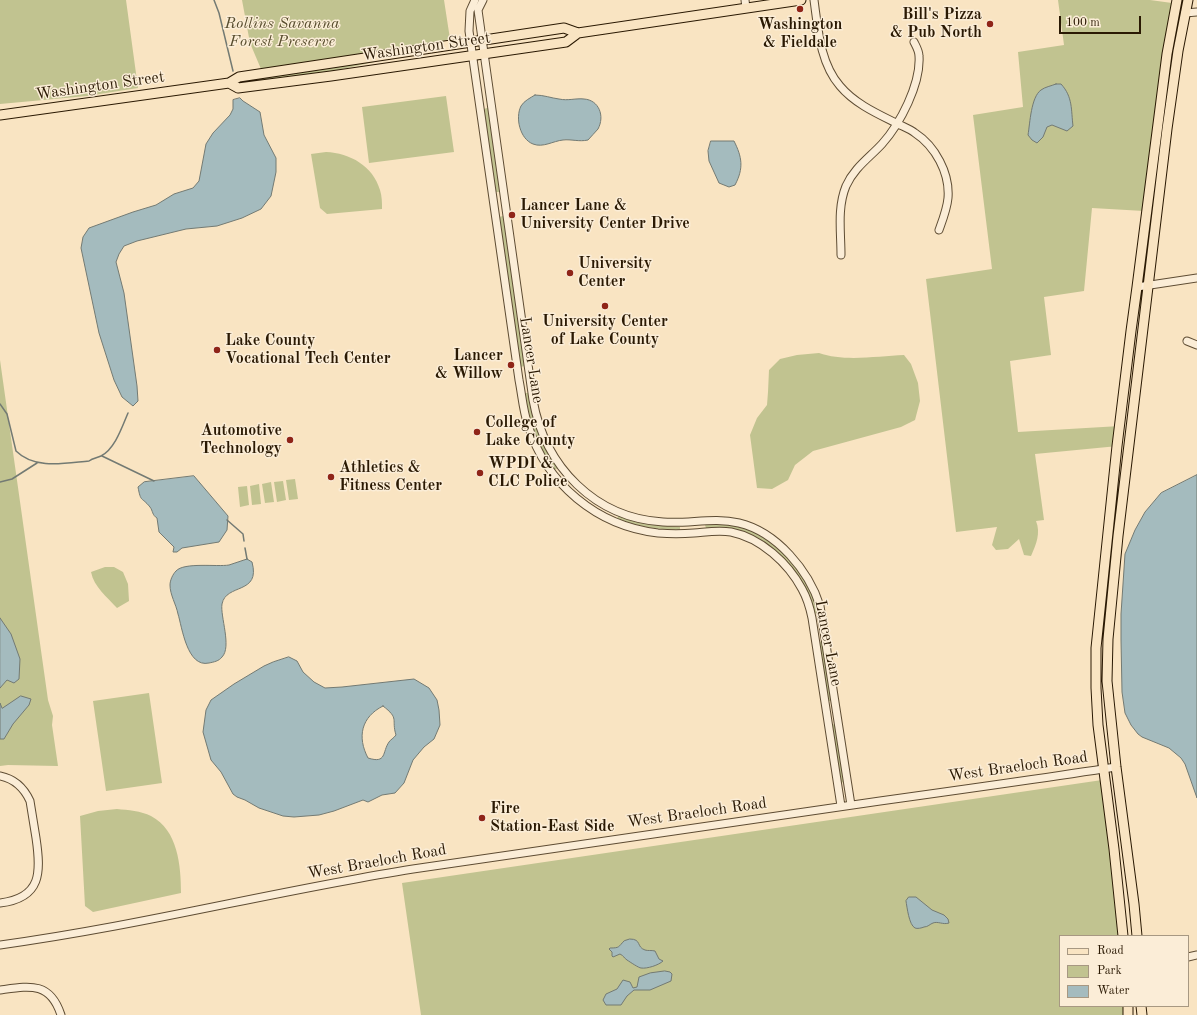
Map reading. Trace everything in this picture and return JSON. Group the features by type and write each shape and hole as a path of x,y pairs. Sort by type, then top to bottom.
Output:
{"main road":[{"name":"Washington Street","path":"228,83 238,88 566,42 578,33 745,4 801,0"},
{"path":"1123,935 1114,849 1098,726 1096,648 1117,446 1131,331 1166,54 1177,0"},
{"path":"1137,935 1107,681 1108,639 1118,536 1167,129 1178,52 1188,0"},
{"name":"Washington Street","path":"0,115 228,83 239,76 470,41 564,28 578,33"}],"street":[{"name":"Lancer Lane","path":"475,0 470,11 470,41 523,407 528,426 538,450 549,469 564,487 584,505 608,519 633,528 659,533 679,534 720,531 741,535 768,550 792,574 803,591 812,618 840,806"},
{"name":"Lancer Lane","path":"483,0 478,10 533,400 537,420 549,448 573,481 588,495 612,509 638,518 653,521 680,523 722,520 739,523 757,530 775,542 795,561 807,576 820,606 851,805"},
{"path":"814,0 823,54 840,86 863,105 914,132 922,138 929,145 942,166 945,175 948,197 946,209 939,230"},
{"path":"1185,13 1197,12"},
{"path":"841,255 840,209 846,186 865,159 882,144 897,124 910,100 915,85 919,57 914,42"},
{"path":"1137,287 1197,278"},
{"path":"1187,341 1197,345"},
{"name":"West Braeloch Road","path":"0,945 112,927 338,882 413,869 1116,767"},
{"path":"0,776 14,781 21,786 27,794 30,801 39,860 39,870 36,882 29,891 24,896 16,900 0,903"},
{"path":"0,990 26,986 48,990 57,1004 61,1015"}],"green space":[{"path":"0,0 126,0 138,88 87,96 0,104"},
{"name":"Rollins Savanna Forest Preserve","path":"242,0 444,0 450,39 431,44 373,52 337,59 261,69 250,43"},
{"path":"1058,0 1150,0 1172,3 1162,65 1144,211 1092,208 1084,291 1044,297 1051,355 1010,361 1018,432 1120,426 1118,446 1035,454 1044,520 1036,521 1038,534 1031,556 1024,555 1019,539 1008,549 996,550 992,545 997,527 956,532 926,279 992,269 973,115 1023,107 1018,52 1064,45"},
{"path":"374,59 374,62 333,71 251,82 250,79"},
{"path":"446,96 454,152 369,163 362,107"},
{"path":"488,108 500,192 496,192 484,109"},
{"path":"326,152 352,158 359,162 372,174 377,182 382,197 382,209 327,214 320,208 311,154"},
{"path":"503,216 525,366 520,367 499,217"},
{"path":"819,353 829,356 850,358 904,355 911,364 918,383 920,401 915,420 901,427 813,451 795,465 788,480 772,489 757,488 750,435 757,418 767,405 769,370 780,359 797,355"},
{"path":"0,360 48,700 53,716 52,725 58,766 0,766"},
{"path":"525,393 529,393 539,432 547,450 558,468 554,470 543,452 535,433 529,414"},
{"path":"295,479 298,499 289,500 286,480"},
{"path":"283,481 286,500 277,502 274,482"},
{"path":"271,482 274,502 265,503 262,484"},
{"path":"259,484 261,504 252,505 250,486"},
{"path":"247,486 249,505 240,507 238,487"},
{"path":"618,516 649,524 680,527 680,530 640,526 617,519"},
{"path":"715,524 741,527 761,536 773,544 802,575 809,587 818,613 814,614 790,566 733,529 706,528 705,525"},
{"path":"105,567 114,567 123,572 128,584 129,601 117,608 101,592 91,572"},
{"path":"823,641 832,701 828,701 819,642"},
{"path":"149,693 162,783 106,791 93,701"},
{"path":"835,724 844,782 840,783 831,725"},
{"path":"1102,780 1121,935 1059,935 1059,1007 1127,1007 1127,1015 421,1015 402,883"},
{"path":"117,809 147,814 160,822 167,830 172,839 179,860 181,893 93,912 85,906 80,816 98,811"}],"water":[{"path":"1056,84 1061,84 1068,94 1071,104 1073,126 1067,131 1052,125 1047,127 1043,137 1037,143 1028,135 1033,104 1035,98 1041,90"},
{"path":"535,95 562,100 584,99 594,102 601,114 598,129 588,140 563,140 544,145 533,144 525,138 522,133 519,122 519,111 522,104"},
{"path":"240,98 260,112 264,135 276,158 276,172 271,196 261,209 242,218 217,226 186,229 137,241 124,246 116,262 124,293 137,386 138,401 133,406 122,397 114,380 99,333 81,248 83,237 89,228 156,205 174,194 193,188 199,181 206,144 213,133 230,115 233,109 233,100"},
{"path":"711,141 734,141 739,152 741,163 740,173 735,185 729,187 719,183 709,161 708,151"},
{"path":"1197,475 1197,798 1185,764 1181,758 1169,748 1138,734 1131,725 1125,713 1122,692 1121,614 1125,554 1135,530 1145,512 1161,493"},
{"path":"194,476 228,516 227,530 219,542 182,548 177,552 173,552 174,547 159,532 157,518 141,497 138,487 144,482"},
{"path":"247,559 252,562 252,580 242,588 230,593 222,604 226,639 225,652 222,657 215,662 202,663 195,659 184,637 171,592 170,585 172,577 180,568 201,565 229,565"},
{"path":"0,618 11,634 20,659 19,679 14,683 7,680 0,688"},
{"path":"289,657 297,661 303,672 314,682 325,688 414,679 429,688 437,700 440,725 434,739 424,747 413,760 404,783 395,793 382,795 368,802 363,800 319,815 294,817 283,816 259,808 233,794 221,772 211,760 203,732 206,710 211,700 234,684 273,662","holes":["383,706 388,710 394,719 396,735 389,742 381,758 368,758 363,743 363,728 370,716 376,711"]},
{"path":"21,696 31,699 29,705 13,724 4,739 0,739 0,703 2,708"},
{"path":"909,897 916,897 932,910 944,915 948,919 949,923 932,923 925,927 915,928 910,920 906,901"},
{"path":"630,939 636,940 642,949 655,951 659,959 663,961 653,966 641,968 620,954 613,957 612,956 612,952 609,949 610,948 620,946 624,941"},
{"path":"665,971 672,974 671,981 650,990 634,990 627,996 621,1005 606,1005 603,1000 606,994 617,989 623,980 630,982 633,988 637,987 639,977 650,973"}],"waterway":[{"path":"214,0 219,13 233,71"},
{"path":"0,404 7,414 16,451 32,461 51,464 89,461 106,453 121,431 128,413"},
{"path":"102,456 154,481"},
{"path":"0,482 12,479 37,463"},
{"path":"227,520 243,534 244,541"},
{"path":"245,548 247,559"}],"place":[{"name":"Washington & Fieldale","path":"800,9"},
{"name":"Bill's Pizza & Pub North","path":"990,24"},
{"name":"Lancer Lane & University Center Drive","path":"512,215"},
{"name":"University Center","path":"570,273"},
{"name":"University Center of Lake County","path":"605,306"},
{"name":"Lake County Vocational Tech Center","path":"217,350"},
{"name":"Lancer & Willow","path":"511,365"},
{"name":"College of Lake County","path":"477,432"},
{"name":"Automotive Technology","path":"290,440"},
{"name":"WPDI & CLC Police","path":"480,473"},
{"name":"Athletics & Fitness Center","path":"331,477"},
{"name":"Fire Station-East Side","path":"482,818"}]}
